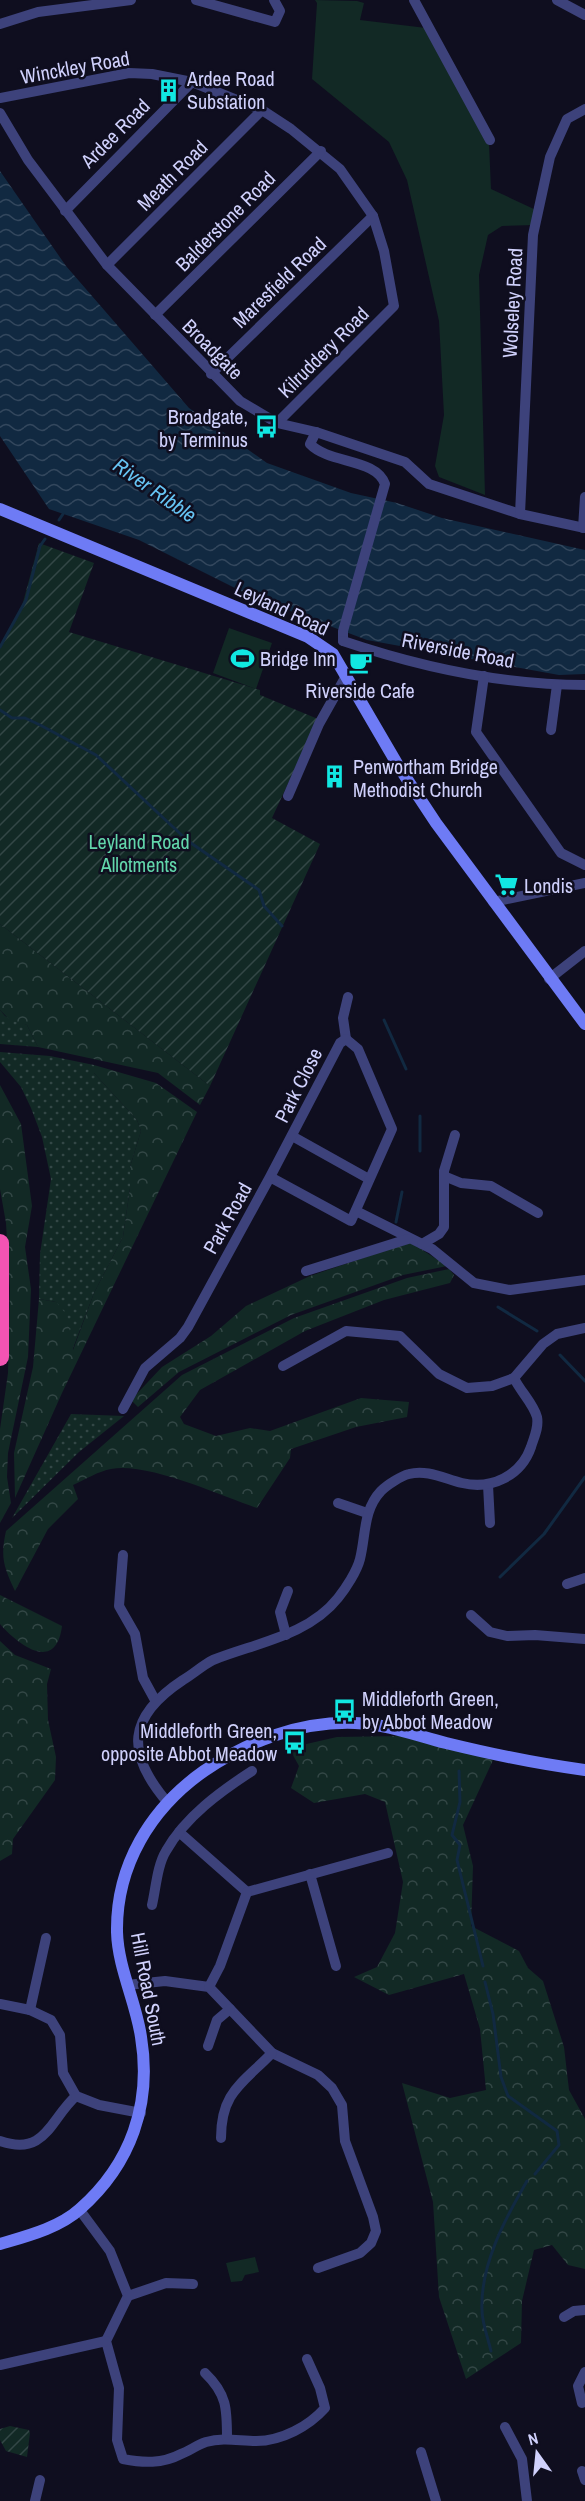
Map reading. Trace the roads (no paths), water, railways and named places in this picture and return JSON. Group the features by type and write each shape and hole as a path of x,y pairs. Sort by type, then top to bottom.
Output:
{"highway":[{"path":"0,1243 0,1357"}],"street":[{"path":"34,0 38,12"},
{"path":"38,12 46,0"},
{"path":"0,24 38,12 131,0"},
{"path":"196,0 275,22 280,11 274,0"},
{"path":"414,0 490,140"},
{"path":"557,0 585,15"},
{"name":"Winckley Road","path":"0,98 129,73 153,74 192,82 262,110 321,151 340,169 373,216 384,251 394,306"},
{"name":"Ardee Road","path":"65,211 192,82"},
{"name":"Wolseley Road","path":"520,514 533,235 550,157 567,119 585,109"},
{"name":"Meath Road","path":"107,265 262,110"},
{"name":"Broadgate","path":"0,114 28,160 107,265 211,374 240,401 277,423 316,432 405,462 429,484 520,514 584,528"},
{"name":"Balderstone Road","path":"155,315 321,151"},
{"name":"Maresfield Road","path":"211,374 373,216"},
{"name":"Kilruddery Road","path":"277,423 394,306"},
{"path":"316,432 310,444 318,453 372,469 383,478 385,484 343,636 333,654"},
{"path":"584,528 585,497"},
{"name":"Leyland Road","path":"0,509 308,637 333,654 399,767 493,902 585,1024"},
{"name":"Riverside Road","path":"343,636 390,656 484,676 557,685 585,685"},
{"path":"288,796 319,724 346,676"},
{"path":"484,676 476,732 561,853 585,865"},
{"path":"551,730 557,685"},
{"path":"493,902 585,883"},
{"path":"549,979 585,951"},
{"path":"346,1039 343,1018 348,997"},
{"name":"Park Close","path":"270,1177 340,1043 346,1039 358,1049 392,1129 356,1211"},
{"path":"422,1244 439,1234 444,1227 445,1163 455,1135"},
{"path":"292,1136 369,1179"},
{"path":"444,1176 461,1183 490,1186 538,1213"},
{"name":"Park Road","path":"123,1409 146,1368 180,1338 188,1327 270,1177 351,1221 356,1211"},
{"path":"356,1211 432,1249 474,1283 510,1290 585,1280"},
{"path":"306,1271 408,1239"},
{"path":"283,1366 346,1331 400,1336 439,1374 467,1388 492,1386 514,1378 537,1350 557,1334 585,1328"},
{"path":"168,1803 150,1783 141,1763 138,1748 141,1724 155,1700 210,1661 286,1635 308,1623 337,1599 360,1560 367,1513 382,1490 409,1474 435,1474 463,1484 488,1485 512,1475 527,1457 538,1427 532,1407 514,1378"},
{"path":"488,1485 490,1523"},
{"path":"338,1503 367,1513"},
{"path":"123,1555 119,1606 135,1634 142,1678 155,1700"},
{"path":"567,1584 585,1578"},
{"path":"286,1635 280,1612 288,1591"},
{"path":"471,1615 490,1632 507,1636 535,1635 585,1639"},
{"name":"Hill Road South","path":"0,2244 54,2224 79,2209 114,2169 131,2141 141,2113 144,2071 141,2037 127,1985 117,1934 121,1889 130,1859 140,1839 168,1803 197,1776 244,1747 280,1734 318,1725 355,1723 394,1727 446,1743 551,1766 585,1770"},
{"path":"153,1905 165,1851 179,1832 222,1790 252,1771"},
{"path":"179,1832 247,1892"},
{"path":"247,1892 388,1853"},
{"path":"310,1874 336,1966"},
{"path":"209,1987 220,1966 247,1892"},
{"path":"30,2010 46,1938"},
{"path":"127,1985 165,1981 209,1987 272,2054 318,2075 332,2088 342,2105 345,2141 373,2217 375,2231 371,2243 360,2253 318,2268"},
{"path":"0,2004 30,2010 47,2017 55,2025 60,2035 63,2073 76,2096 99,2105 141,2113"},
{"path":"208,2046 218,2020 230,2008"},
{"path":"221,2138 221,2115 227,2100 272,2054"},
{"path":"0,2141 16,2144 38,2140 46,2135 64,2107 76,2096"},
{"path":"79,2209 110,2251 128,2296"},
{"path":"193,2283 166,2283 128,2296 106,2341 119,2388 117,2440 123,2459 146,2464 178,2456 204,2443 227,2438 258,2441 291,2433 312,2422 325,2408 320,2388 307,2359"},
{"path":"564,2317 574,2311 585,2310"},
{"path":"0,2365 106,2341"},
{"path":"582,2403 578,2386 585,2372"},
{"path":"205,2373 221,2388 227,2412 227,2438"},
{"path":"505,2427 522,2459 526,2501"},
{"path":"421,2452 436,2501"},
{"path":"35,2501 40,2480"}],"water":[{"name":"River Ribble","path":"0,171 66,266 189,408 267,463 351,493 397,503 442,518 585,550 585,674 559,675 367,640 253,597 139,540 49,509 0,436"}],"waterway":[{"path":"59,520 63,514"},
{"path":"0,647 26,600 40,546 45,539"},
{"path":"0,710 12,718 25,718 40,725 96,755 188,841 259,890 264,906 282,926"},
{"path":"384,1020 406,1069"},
{"path":"420,1116 420,1151"},
{"path":"396,1222 402,1192"},
{"path":"498,1307 537,1331"},
{"path":"560,1355 585,1381"},
{"path":"500,1577 544,1534 585,1477"},
{"path":"459,1771 460,1802 452,1835 460,1845 457,1860 483,1966"},
{"path":"485,1982 493,2014 501,2077 508,2096 557,2131 559,2145 535,2174"},
{"path":"491,2351 482,2315 485,2276 510,2211 527,2181"}],"place":[{"name":"Ardee Road Substation","path":"169,90"},
{"name":"Broadgate, by Terminus","path":"266,427"},
{"name":"Bridge Inn","path":"242,658"},
{"name":"Riverside Cafe","path":"360,662"},
{"name":"Penwortham Bridge Methodist Church","path":"335,777"},
{"name":"Londis","path":"506,885"},
{"name":"Middleforth Green, by Abbot Meadow","path":"344,1710"},
{"name":"Middleforth Green, opposite Abbot Meadow","path":"295,1742"}],"park label":[{"name":"Leyland Road Allotments","path":"139,852"}]}
